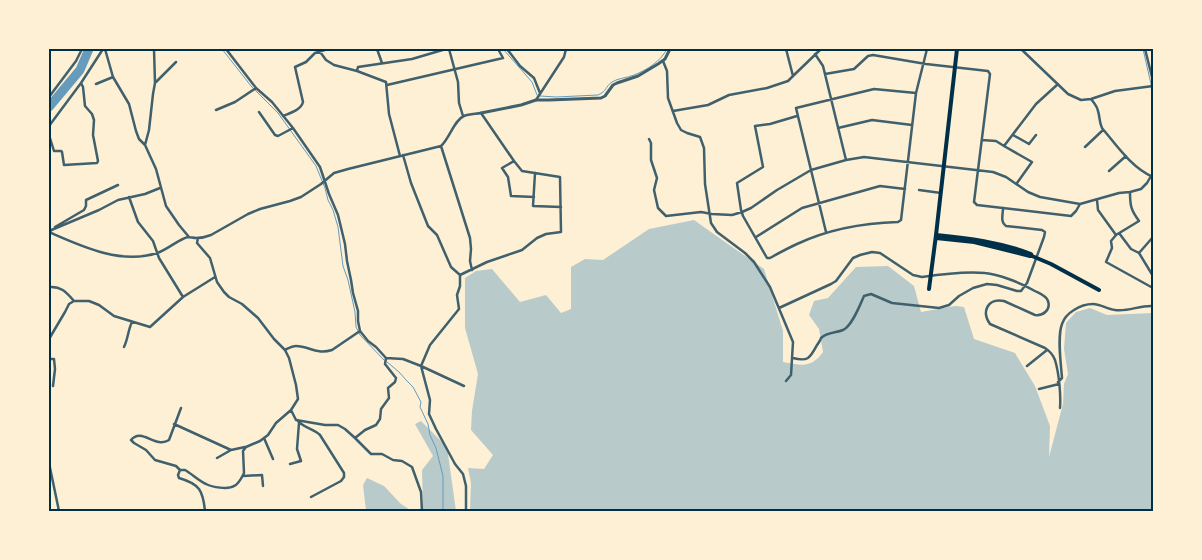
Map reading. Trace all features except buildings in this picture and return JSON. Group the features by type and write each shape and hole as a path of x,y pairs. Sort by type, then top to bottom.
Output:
{"main road":[{"path":"929,289 957,49"},
{"path":"936,237 974,242 1032,256 1068,272 1099,290"}],"street":[{"path":"49,97 82,49"},
{"path":"104,49 113,78 129,104 136,131 139,138 146,145 156,169 166,206 189,237"},
{"path":"49,126 104,49"},
{"path":"146,145 155,83 154,49"},
{"path":"226,49 256,88 272,102 320,167 338,215 358,311 360,331 386,358 402,359 464,386"},
{"path":"283,116 298,109 303,102 295,67 306,62 319,50 328,49"},
{"path":"377,49 382,64"},
{"path":"356,71 358,67 412,59 447,49 455,69 459,103 463,116"},
{"path":"387,85 503,58 498,49"},
{"path":"507,49 520,66 534,78 540,93"},
{"path":"536,100 564,56 566,49"},
{"path":"50,231 80,246 106,254 140,256 157,253 189,237 205,238 248,214 300,197 334,173 441,146 449,138 457,121 463,116 536,100 601,98 605,96 613,85 638,76 663,60 670,49"},
{"path":"786,49 794,76"},
{"path":"673,111 708,105 729,95 766,88 788,80 821,49"},
{"path":"797,116 770,124 754,126 763,166 737,183 742,212 767,258 826,233 863,224 898,222 901,220 916,93 926,49"},
{"path":"1021,49 1068,94 1081,100 1091,99 1115,91 1153,86"},
{"path":"1146,49 1153,81"},
{"path":"319,50 326,60 334,65 386,82 389,114 411,184 428,226 438,235 451,267 460,275 459,309 430,345 421,366 430,400 429,414 455,464 463,474 466,486 466,511"},
{"path":"815,54 823,66 846,160"},
{"path":"825,74 854,69 868,56 988,71 990,74 974,202 977,205 1071,216 1080,204"},
{"path":"663,60 667,71 668,98 677,123 681,130 700,137 704,148 705,184 711,223 717,232 746,253 754,262 770,287 793,342 791,375 786,381"},
{"path":"155,83 176,62"},
{"path":"96,84 113,78"},
{"path":"49,135 54,150 62,152 64,165 97,163 94,120 86,106 81,83"},
{"path":"1004,146 1036,104 1058,84"},
{"path":"216,110 235,102 256,88"},
{"path":"826,233 796,108 874,89 916,93"},
{"path":"649,139 651,160 657,178 654,190 658,208 666,216 701,212 732,215 751,208 811,170 864,157 993,172 1006,177 1028,192 1040,197 1080,204 1141,189 1152,177 1139,169 1103,130 1100,124 1099,111 1091,99"},
{"path":"259,112 275,136 292,128"},
{"path":"460,275 487,262 522,250 537,238 546,234 561,232 560,177 522,171 481,112"},
{"path":"838,128 872,120 912,125"},
{"path":"1085,147 1103,130"},
{"path":"1013,135 1029,144 1036,135"},
{"path":"982,140 996,141 1032,162 1017,184"},
{"path":"441,146 470,238 472,270"},
{"path":"1108,171 1126,156"},
{"path":"514,161 502,168 508,177 511,196 534,197"},
{"path":"535,173 533,206 561,207"},
{"path":"50,231 84,210 86,200 118,185"},
{"path":"756,236 802,208 880,186 905,189"},
{"path":"50,231 113,202 160,188"},
{"path":"919,190 941,192"},
{"path":"1130,192 1131,210 1139,221 1117,234 1111,241 1112,248 1106,262 1153,288"},
{"path":"129,197 138,222 153,241 169,276 183,297"},
{"path":"1097,200 1098,210 1131,249 1139,253 1153,276"},
{"path":"793,358 807,359 811,356 821,338 827,334 845,330 850,325 864,296 871,294 892,303 939,308 949,305 959,296 973,288 986,284 1017,291 1021,290 1026,284 1045,232 1042,230 1006,226 1002,220 1003,208"},
{"path":"1139,253 1153,237"},
{"path":"198,238 197,243 210,258 217,282 224,292 258,318 274,340 285,350 289,358 298,399 291,410 260,441 246,447 231,450 216,458"},
{"path":"779,308 836,281 854,258 872,252 880,253 913,275 922,277 987,273 1026,284 1048,300 1047,310 1044,314 1035,315 999,300 994,301 987,307 987,319 990,324 1047,350 1052,355 1055,360 1059,383 1060,408"},
{"path":"49,339 69,304 74,301 89,301 99,305 114,316 150,327 183,297 216,277"},
{"path":"49,287 55,286 64,289 74,301"},
{"path":"1039,388 1059,383 1062,378 1061,328 1064,319 1071,312 1091,304 1115,310 1153,306"},
{"path":"124,347 132,322"},
{"path":"285,350 298,345 313,350 332,350 360,331"},
{"path":"1027,366 1047,350"},
{"path":"355,438 365,430 376,425 380,420 381,409 389,398 388,388 395,382 396,378 385,364 386,358"},
{"path":"49,359 54,359 53,386"},
{"path":"181,408 169,440 165,443 141,436 135,436 132,440 134,443 146,450 155,460 176,466 180,470 185,470 205,484 228,488 234,487 243,476 244,451 246,447"},
{"path":"291,410 301,425 316,430 344,473 341,482 312,497"},
{"path":"296,420 324,425 338,425 345,429 371,454 382,454 393,460 402,461 412,467 421,492 422,511"},
{"path":"290,464 301,461 297,449 299,423"},
{"path":"174,424 231,450"},
{"path":"264,438 273,459"},
{"path":"49,463 60,511"},
{"path":"180,470 179,478 185,479 201,490 204,497 205,511"},
{"path":"243,476 262,475 262,486"}],"shaded area":[{"path":"694,220 764,269 783,331 783,362 800,365 810,363 823,352 819,329 809,315 814,301 828,298 856,267 888,266 914,286 921,312 955,306 964,307 974,339 1015,353 1035,386 1050,426 1049,457 1063,404 1064,384 1068,374 1064,349 1066,323 1076,312 1090,308 1107,315 1153,313 1153,511 470,511 471,483 468,468 484,469 493,455 471,430 478,374 465,328 465,278 476,271 492,269 520,302 546,295 561,313 571,309 571,267 585,259 603,260 649,229"},
{"path":"421,421 447,447 456,511 417,511 423,507 422,470 433,456 415,424"},
{"path":"367,478 384,486 401,504 412,511 366,511 363,485"}],"waterway":[{"path":"49,107 80,70 89,49"},
{"path":"222,49 251,86 278,113 316,166 338,227 343,266 355,312 356,327 360,335 384,360"},
{"path":"503,49 532,82 537,95"},
{"path":"540,96 598,95 614,81 649,68 667,49"},
{"path":"1143,49 1151,84 1153,111"},
{"path":"387,362 413,387 421,402 420,407 428,424 443,476 443,511"}]}
